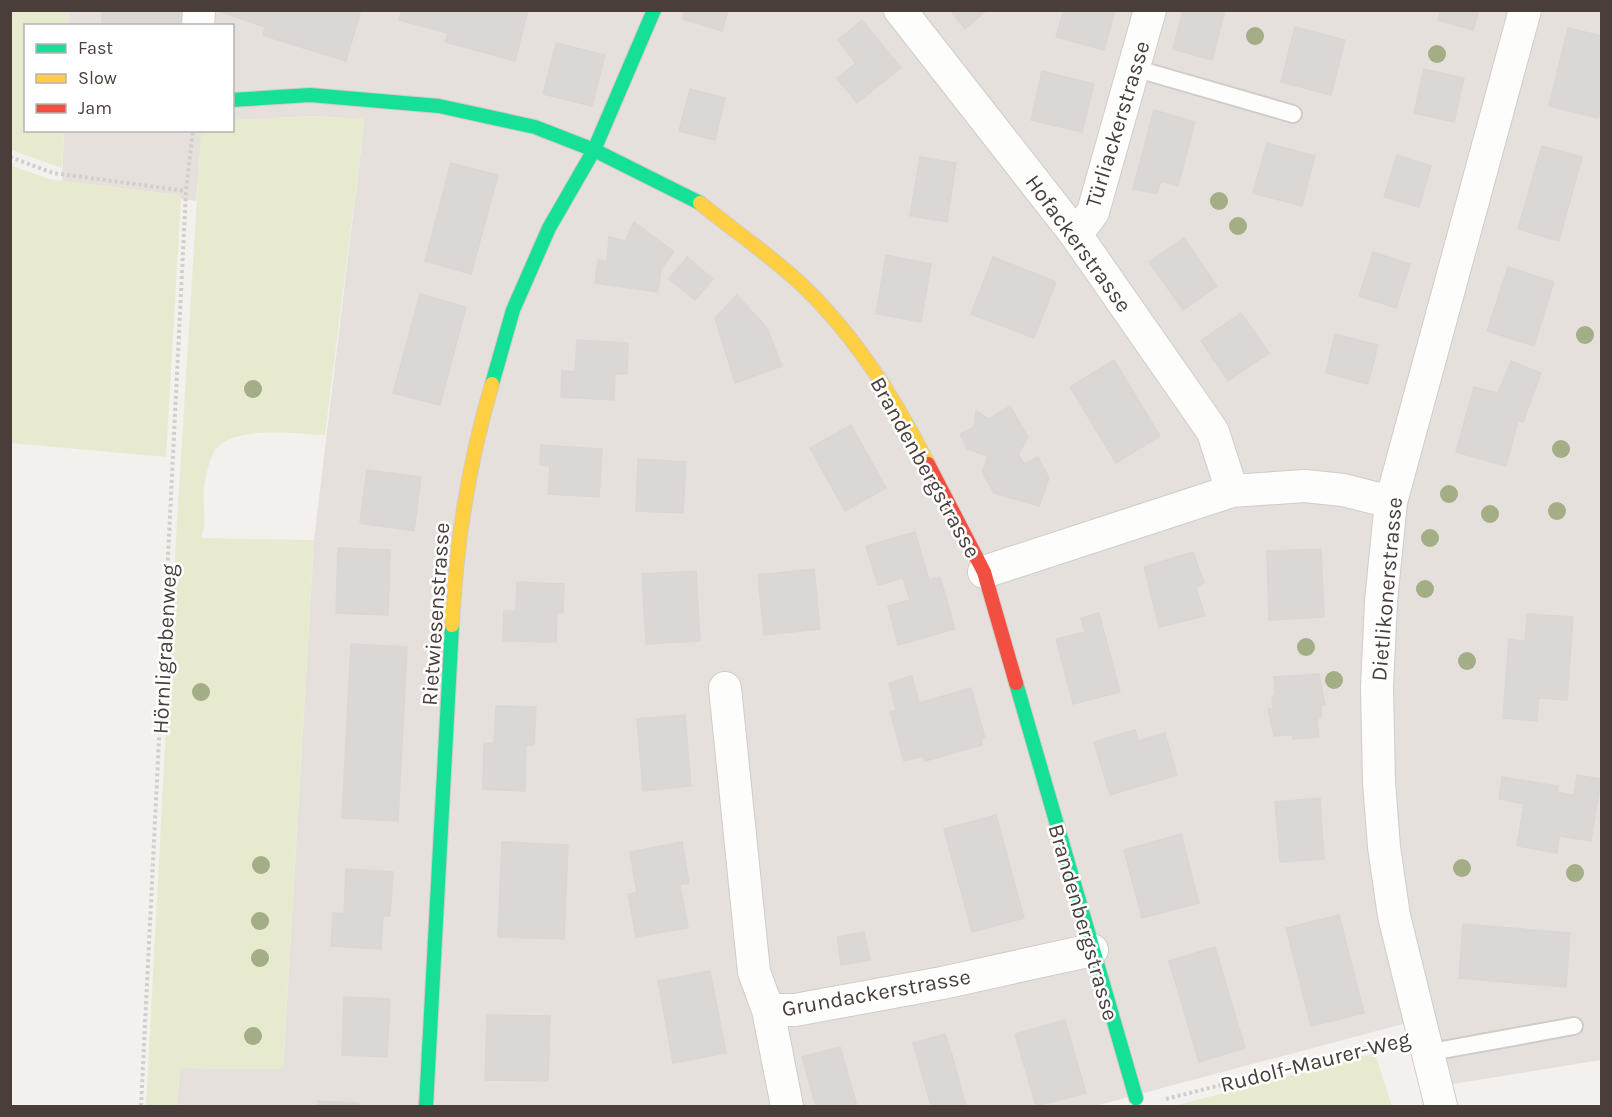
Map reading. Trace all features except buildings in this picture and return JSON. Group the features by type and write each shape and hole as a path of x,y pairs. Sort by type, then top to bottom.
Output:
{"street":[{"name":"Rietwiesenstrasse","path":"426,1107 455,566 469,478 484,408 513,310 549,228 594,150 654,10"},
{"name":"Hofackerstrasse","path":"900,10 1076,235 1213,432 1232,491"},
{"name":"Türliackerstrasse","path":"1076,235 1093,212 1150,10"},
{"name":"Dietlikonerstrasse","path":"1441,1107 1394,916 1379,782 1378,655 1391,502 1525,10"},
{"name":"Brandenbergstrasse","path":"234,100 310,95 439,106 535,128 594,150 693,197 801,284 855,342 900,408 984,572 1136,1098"},
{"name":"Brandenbergstrasse","path":"984,572 1232,491 1305,486 1343,490 1391,502"},
{"name":"Grundackerstrasse","path":"725,688 754,972 768,1010 795,1010 942,983 1092,950"},
{"path":"768,1010 787,1107"}],"lane":[{"path":"1134,68 1293,114"},
{"path":"1424,1043 1574,1026"}],"path":[{"name":"Hörnligrabenweg","path":"141,1107 186,191 193,132"},
{"path":"10,157 53,173 186,191"},
{"name":"Rudolf-Maurer-Weg","path":"1157,1101 1424,1043"}],"shaded area":[{"path":"69,10 1601,11 1601,1060 1434,1087 1418,1020 1095,1106 177,1106 180,1068 283,1069 314,540 364,124 362,119 313,116 234,120 234,24 68,24"},
{"path":"64,132 202,132 196,201 181,199 178,195 62,181"}],"green space":[{"path":"10,11 69,11 68,24 24,24 24,132 64,132 62,168 11,150"},
{"path":"313,116 363,119 364,124 325,435 268,432 238,436 226,441 217,448 210,461 204,494 204,526 201,538 314,540 283,1069 180,1068 177,1106 146,1106 176,538 201,133 234,132 234,120"},
{"path":"10,165 49,179 178,195 181,199 166,457 11,443"},
{"path":"1375,1053 1392,1106 1174,1106"}],"traffic: fast":[{"path":"492,384 513,310 549,228 594,150 654,10"},
{"path":"234,100 310,95 439,106 535,127 594,150 700,203"},
{"path":"426,1106 452,625"},
{"path":"1016,683 1136,1098"}],"traffic: slow":[{"path":"700,203 789,273 839,324 888,391 928,464"},
{"path":"452,625 465,503 492,384"}],"traffic: jam":[{"path":"928,464 984,572 1016,683"}]}
